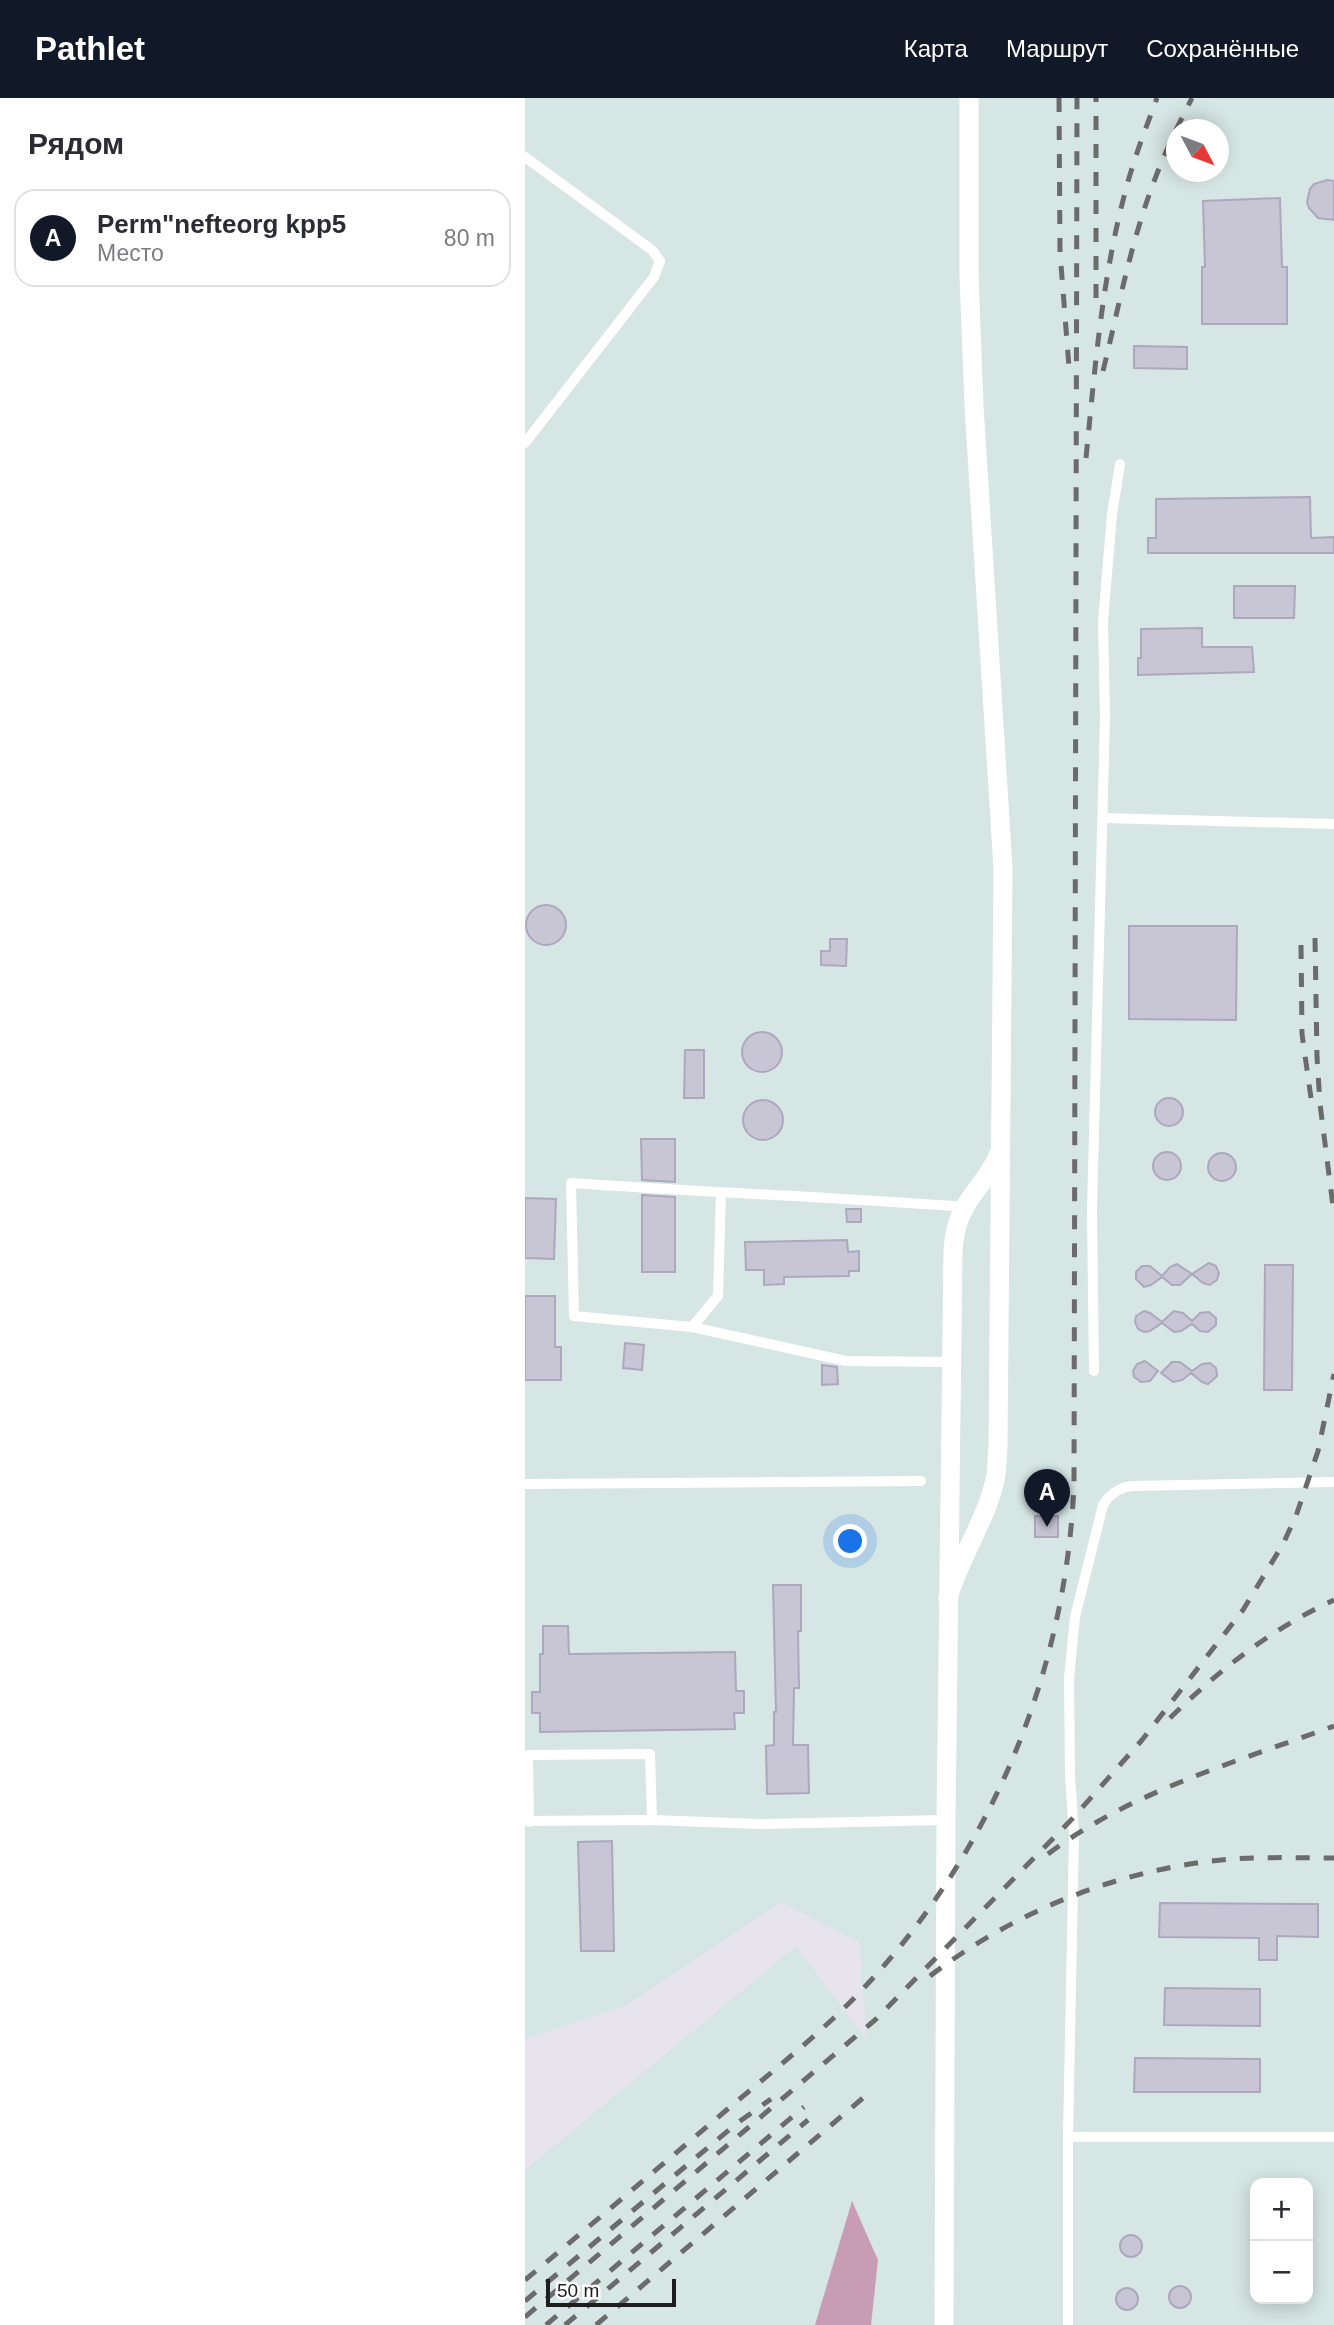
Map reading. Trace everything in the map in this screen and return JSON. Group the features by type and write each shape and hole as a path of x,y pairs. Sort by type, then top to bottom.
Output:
{"street":[{"path":"948,1598 954,1576 985,1509 996,1475 998,1447 1003,868 974,406 969,275 969,98"},
{"path":"944,2325 946,1820 953,1251 958,1220 964,1207 991,1170 1001,1146"}],"lane":[{"path":"525,157 652,250 660,261 654,277 525,443"},
{"path":"1094,1371 1092,1209 1105,717 1103,622 1112,513 1120,464"},
{"path":"1103,818 1334,824"},
{"path":"951,1362 846,1360 692,1327 574,1315 571,1183 829,1196 964,1207"},
{"path":"692,1327 718,1296 721,1192"},
{"path":"525,1484 921,1481"},
{"path":"1068,2325 1068,2137 1074,1835 1070,1775 1070,1648 1080,1595 1103,1505 1113,1492 1140,1485 1334,1482"},
{"path":"652,1820 650,1754 528,1755 527,1821 652,1820 760,1824 946,1820"},
{"path":"1068,2137 1334,2137"}],"shaded area":[{"path":"525,98 1334,98 1334,2325 525,2325 525,2170 796,1946 867,2040 859,1942 781,1902 627,2005 525,2039"},
{"path":"852,2201 878,2260 871,2325 815,2325"}],"building":[{"path":"1334,181 1334,220 1318,218 1307,202 1314,184"},
{"path":"1280,198 1282,267 1287,267 1287,324 1202,324 1202,267 1205,267 1203,201"},
{"path":"1134,346 1187,347 1187,369 1134,368"},
{"path":"1310,497 1311,538 1334,537 1334,553 1148,553 1148,538 1156,538 1156,499"},
{"path":"1234,586 1295,586 1294,618 1234,618"},
{"path":"1202,628 1202,647 1252,647 1254,672 1138,675 1141,629"},
{"path":"546,905 560,911 566,925 560,939 546,945 532,939 526,925 532,911"},
{"path":"1129,926 1237,926 1236,1020 1129,1019"},
{"path":"830,939 847,939 846,966 821,965 821,951 830,951"},
{"path":"762,1032 776,1038 782,1052 776,1066 762,1072 748,1066 742,1052 748,1038"},
{"path":"685,1050 704,1050 704,1098 684,1098"},
{"path":"1169,1098 1179,1102 1183,1112 1179,1122 1169,1126 1159,1122 1155,1112 1159,1102"},
{"path":"763,1100 777,1106 783,1120 777,1134 763,1140 749,1134 743,1120 749,1106"},
{"path":"641,1139 675,1139 675,1182 642,1180"},
{"path":"1167,1152 1177,1156 1181,1166 1177,1176 1167,1180 1157,1176 1153,1166 1157,1156"},
{"path":"1222,1153 1232,1157 1236,1167 1232,1177 1222,1181 1212,1177 1208,1167 1212,1157"},
{"path":"642,1195 675,1197 675,1272 642,1272"},
{"path":"525,1198 556,1199 554,1259 525,1258"},
{"path":"846,1209 861,1209 861,1222 847,1222"},
{"path":"847,1240 848,1252 859,1251 859,1271 849,1271 849,1276 784,1277 784,1284 764,1285 764,1270 746,1270 745,1242"},
{"path":"1209,1263 1216,1266 1219,1273 1217,1280 1210,1285 1192,1274"},
{"path":"1177,1264 1192,1274 1180,1285 1172,1285 1162,1277 1144,1287 1136,1279 1136,1272 1142,1266 1150,1266 1162,1276"},
{"path":"1265,1265 1293,1265 1292,1390 1264,1390"},
{"path":"525,1296 555,1296 555,1347 561,1347 561,1380 525,1380"},
{"path":"1144,1311 1162,1322 1174,1311 1183,1313 1192,1321 1200,1313 1209,1312 1216,1318 1216,1325 1208,1332 1200,1331 1192,1324 1174,1332 1162,1323 1144,1332 1138,1329 1135,1322 1136,1316"},
{"path":"625,1343 644,1345 642,1370 623,1368"},
{"path":"1145,1361 1158,1371 1150,1381 1141,1382 1134,1377 1133,1371 1137,1364"},
{"path":"1172,1362 1180,1362 1192,1371 1202,1364 1210,1363 1216,1368 1217,1376 1208,1384 1191,1373 1182,1380 1173,1382 1161,1373"},
{"path":"822,1365 837,1367 838,1384 822,1385"},
{"path":"1035,1516 1058,1516 1058,1537 1035,1537"},
{"path":"773,1585 801,1585 801,1631 798,1631 799,1688 794,1688 793,1745 808,1745 809,1793 767,1794 766,1746 774,1745 776,1712"},
{"path":"543,1626 568,1626 569,1654 735,1652 736,1691 744,1691 744,1713 734,1713 735,1729 540,1732 540,1713 532,1713 532,1692 540,1692"},
{"path":"612,1841 614,1951 581,1951 578,1842"},
{"path":"1160,1903 1318,1904 1318,1937 1277,1936 1277,1960 1259,1960 1259,1938 1159,1937"},
{"path":"1165,1988 1260,1989 1260,2026 1164,2025"},
{"path":"1135,2058 1260,2059 1260,2092 1134,2092"},
{"path":"1131,2235 1139,2238 1142,2246 1139,2254 1131,2257 1123,2254 1120,2246 1123,2238"},
{"path":"1180,2286 1188,2289 1191,2297 1188,2305 1180,2308 1172,2305 1169,2297 1172,2289"},
{"path":"1127,2288 1135,2291 1138,2299 1135,2307 1127,2310 1119,2307 1116,2299 1119,2291"}],"railway":[{"path":"1059,98 1060,252 1069,367"},
{"path":"525,2280 811,2038 861,1991 907,1938 948,1881 983,1820 1013,1757 1037,1692 1056,1624 1068,1555 1074,1485 1077,98"},
{"path":"1096,98 1096,298"},
{"path":"1086,458 1100,323 1111,256 1129,177 1157,98"},
{"path":"1103,371 1144,209 1156,175 1192,98"},
{"path":"1315,938 1320,1104 1334,1214"},
{"path":"1301,945 1302,1034 1311,1098"},
{"path":"525,2317 875,2020 1073,1818 1142,1740 1243,1610 1283,1544 1296,1516 1318,1451 1334,1374"},
{"path":"1170,1718 1207,1683 1267,1637 1334,1600"},
{"path":"1048,1854 1114,1812 1150,1795 1334,1726"},
{"path":"930,1976 961,1954 1028,1916 1099,1886 1136,1875 1227,1859 1334,1858"},
{"path":"596,2325 870,2092"},
{"path":"525,2301 736,2124 771,2099"},
{"path":"546,2325 804,2107"},
{"path":"565,2325 808,2120"}],"place":[{"name":"Perm\"nefteorg kpp5","path":"1047,1527"}]}
